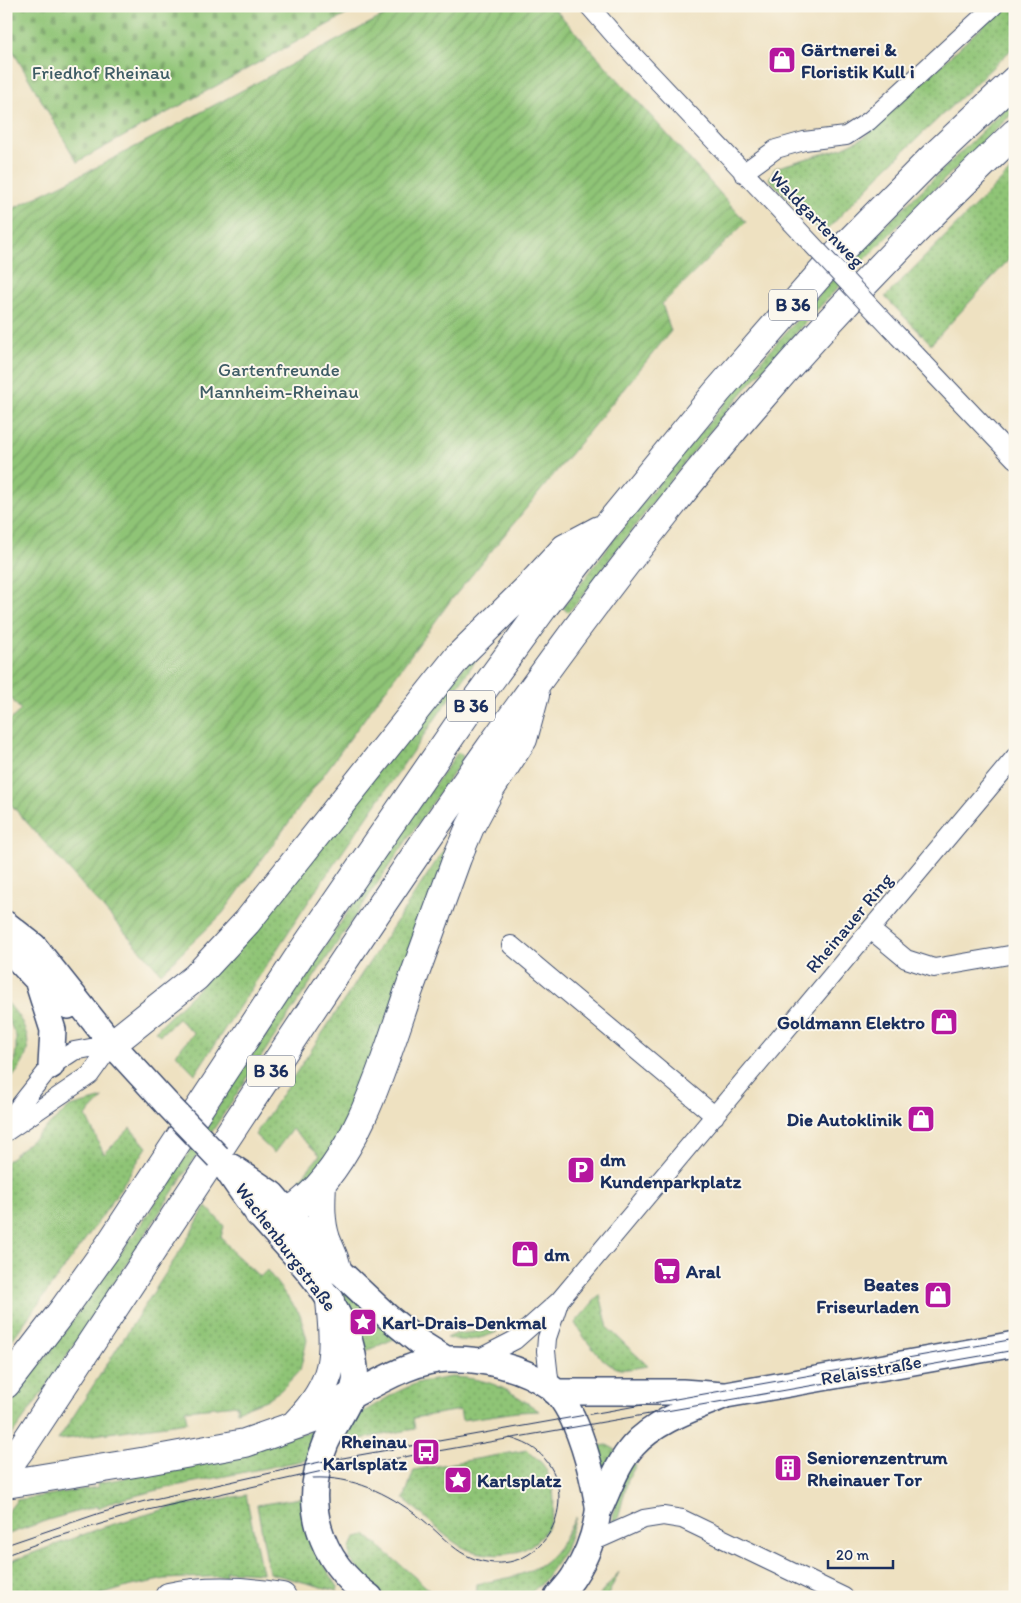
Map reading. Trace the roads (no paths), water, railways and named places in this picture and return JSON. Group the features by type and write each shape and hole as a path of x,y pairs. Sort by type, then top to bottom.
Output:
{"highway":[{"name":"B 36","path":"6,1384 63,1310 108,1247 302,952 475,701 543,608 607,526 717,392 842,249 929,161 1015,80"},
{"name":"B 36","path":"6,1469 364,931 540,676 669,508 803,350 871,275 943,201 1015,133"},
{"path":"112,1044 196,977 247,922 458,658 528,589 564,548 607,526"},
{"path":"273,1206 301,1204 322,1183 344,1151 358,1125 383,1064 457,858 470,827 491,788 522,739 540,676"},
{"path":"322,1183 322,1222 326,1240 335,1256 337,1269"},
{"path":"292,1427 323,1389 329,1375 333,1357 330,1300"},
{"path":"6,1484 237,1445 316,1418 350,1398"},
{"path":"169,1597 218,1592 273,1596"}],"main road":[{"name":"Wachenburgstraße","path":"6,924 34,946 112,1044 218,1157 273,1206 296,1255 330,1300 346,1330 355,1368 355,1382 350,1398"},
{"name":"Wachenburgstraße","path":"6,947 37,980 112,1044"},
{"path":"37,980 53,1030 51,1066"},
{"name":"Wachenburgstraße","path":"218,1157 240,1172 388,1317 446,1359"},
{"name":"Relaisstraße","path":"599,1510 622,1461 632,1446 645,1435 683,1414 726,1395 1015,1344"},
{"path":"370,1597 356,1587 342,1572 322,1542 316,1517 315,1491 325,1444 350,1398 394,1374 420,1364 446,1359 476,1360 514,1370 534,1378 552,1389 572,1418 588,1458 599,1510 590,1543 574,1576 557,1597"},
{"name":"Relaisstraße","path":"552,1389 726,1395"}],"street":[{"name":"Waldgartenweg","path":"590,6 615,36 743,173 1015,459"},
{"path":"743,173 776,149 804,140 846,136 869,121 994,6"},
{"name":"Rheinauer Ring","path":"476,1360 515,1340 559,1301 1015,757"},
{"path":"871,930 906,959 934,968 1015,954"},
{"path":"510,945 715,1116"},
{"path":"6,1124 51,1066 74,1051 112,1044"},
{"path":"6,1132 90,1074 112,1044"},
{"name":"Rheinauer Ring","path":"552,1389 546,1351 547,1338 559,1301"},
{"path":"590,1543 644,1520 663,1516 682,1519 844,1597"}],"tram line":[{"path":"6,1545 100,1513 145,1501 320,1462 1015,1339"},
{"path":"6,1555 53,1538 148,1510 318,1472 1015,1350"},
{"path":"313,1478 328,1478 356,1483 382,1493 418,1516 452,1546 470,1557 494,1563 515,1561 532,1552 545,1539 554,1522 559,1504 558,1485 550,1467 537,1451 525,1443 510,1438"}],"place":[{"name":"Gärtnerei & Floristik Kull i","path":"782,60"},
{"name":"Goldmann Elektro","path":"944,1022"},
{"name":"Die Autoklinik","path":"921,1119"},
{"name":"dm Kundenparkplatz","path":"581,1170"},
{"name":"dm","path":"525,1254"},
{"name":"Aral","path":"667,1271"},
{"name":"Beates Friseurladen","path":"938,1295"},
{"name":"Karl-Drais-Denkmal","path":"363,1322"},
{"name":"Rheinau Karlsplatz","path":"426,1452"},
{"name":"Seniorenzentrum Rheinauer Tor","path":"788,1468"},
{"name":"Karlsplatz","path":"458,1480"}],"park label":[{"name":"Friedhof Rheinau","path":"101,72"},
{"name":"Gartenfreunde Mannheim-Rheinau","path":"279,380"}]}
